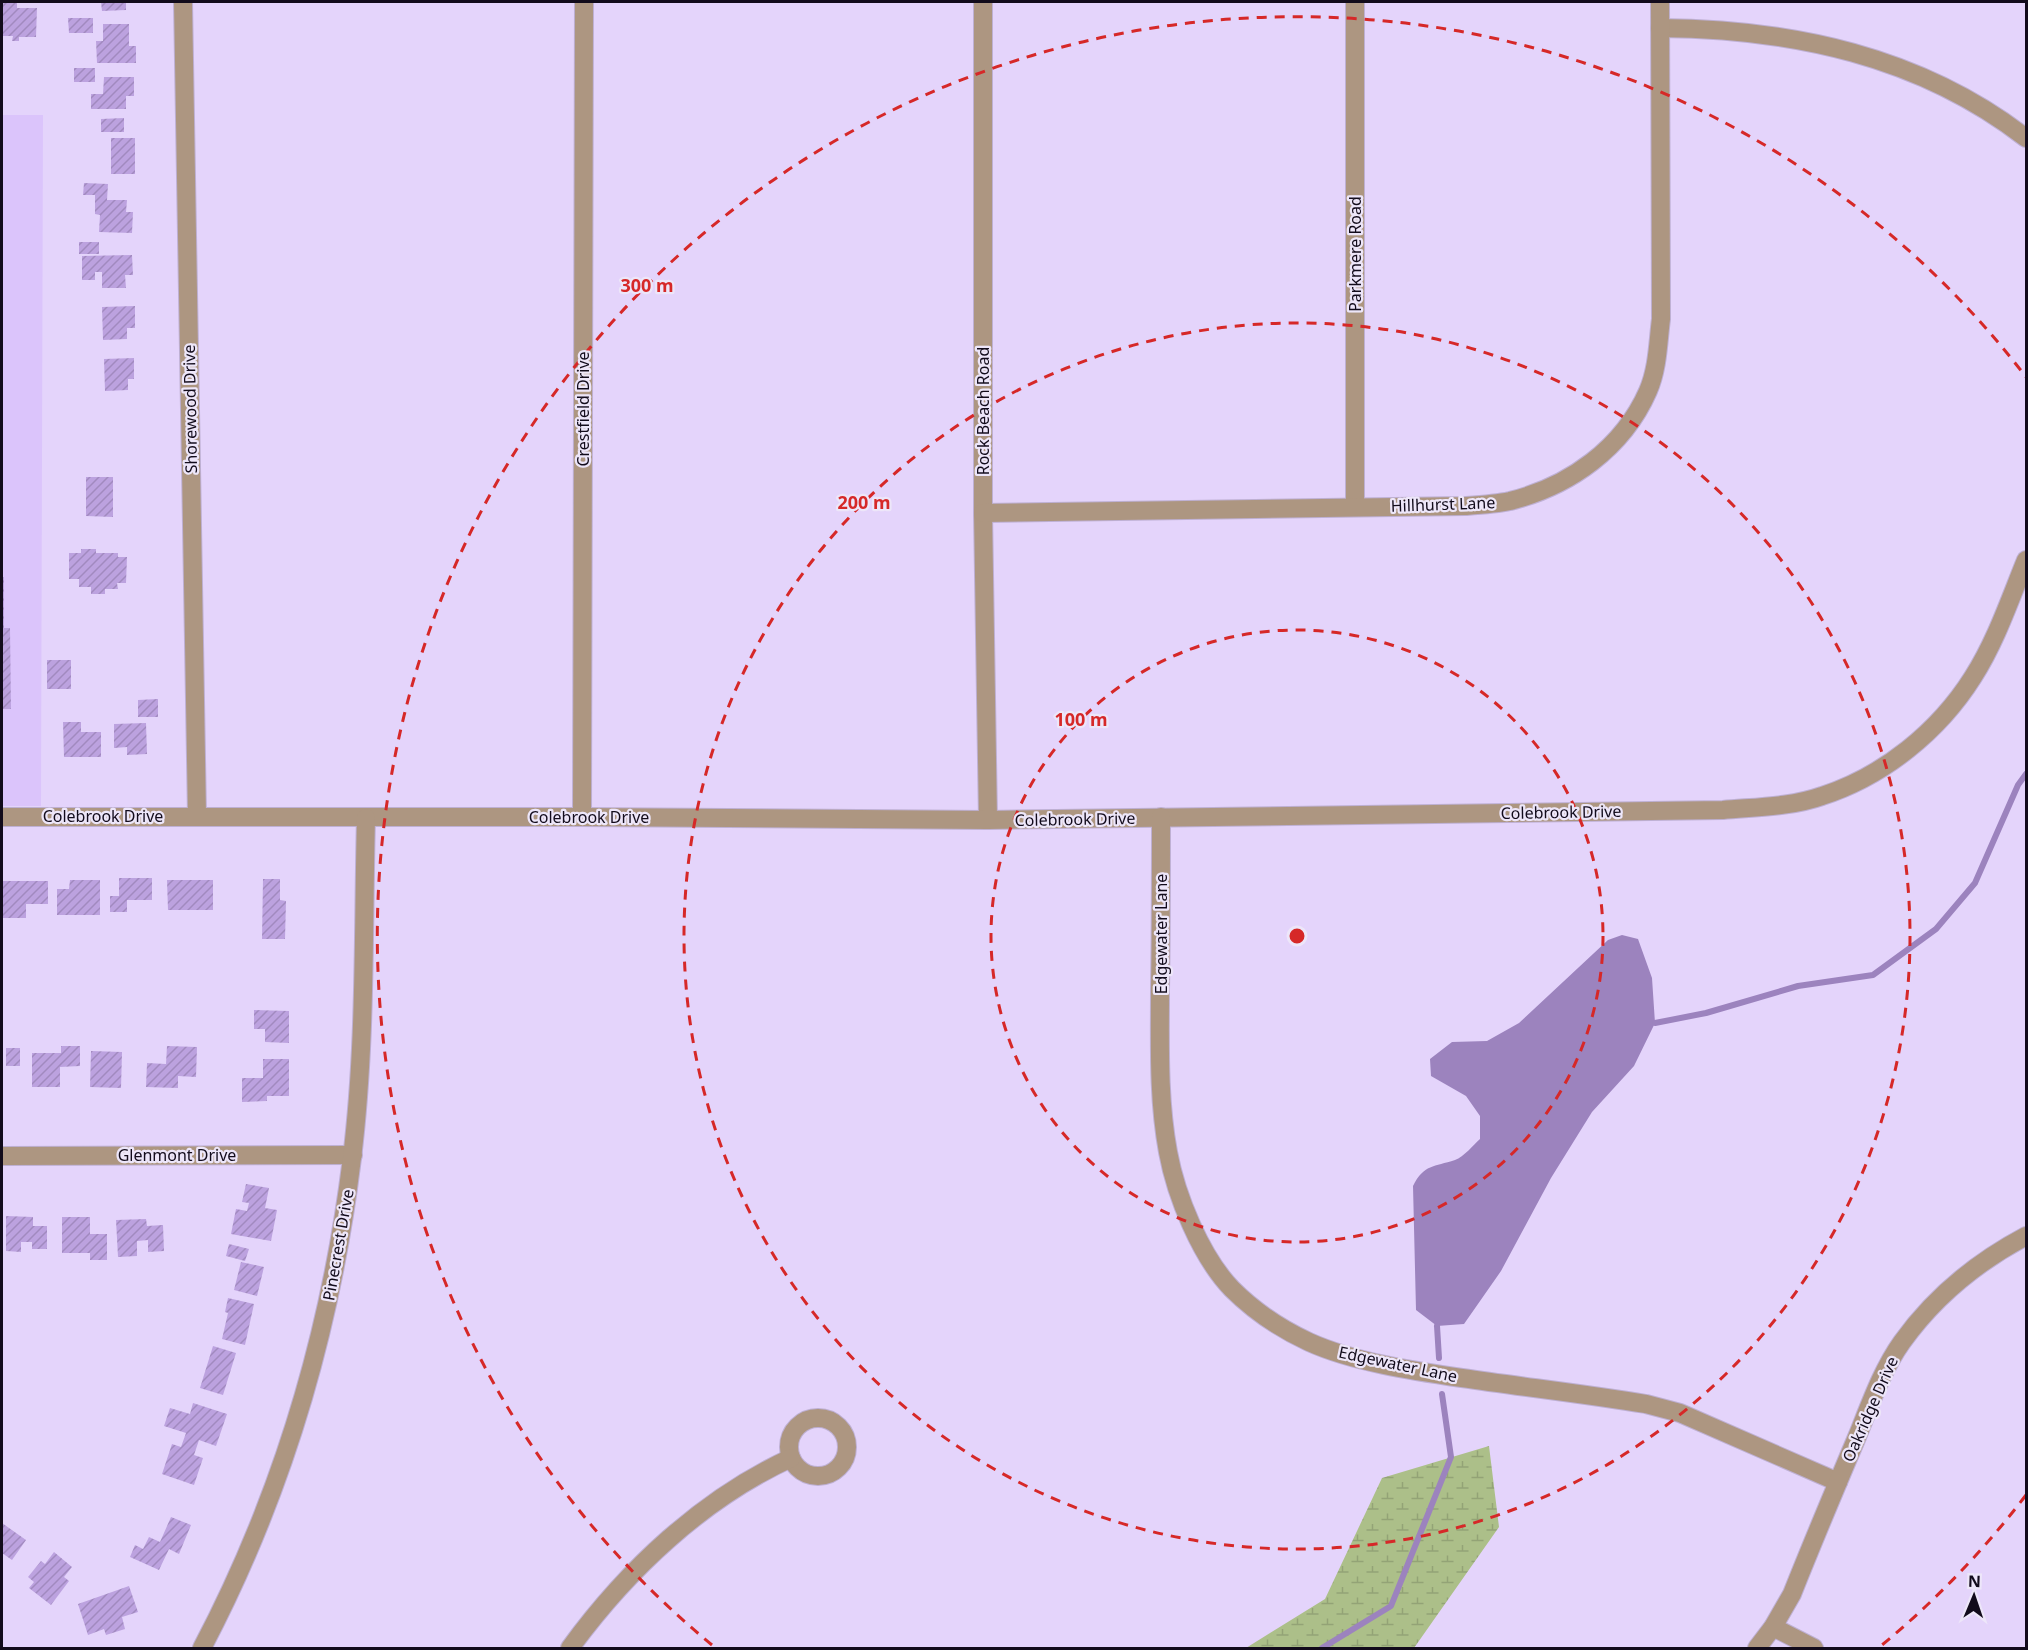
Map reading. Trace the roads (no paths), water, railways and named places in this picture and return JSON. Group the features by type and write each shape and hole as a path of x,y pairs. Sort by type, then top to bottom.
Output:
{"street":[{"name":"Shorewood Drive","path":"183,2 197,816"},
{"name":"Crestfield Drive","path":"582,817 585,2"},
{"name":"Rock Beach Road","path":"983,2 983,513 988,820"},
{"name":"Parkmere Road","path":"1355,2 1355,507"},
{"name":"Hillhurst Lane","path":"983,513 1465,506 1508,501 1546,490 1584,469 1610,446 1634,417 1649,389 1656,362 1661,319 1660,2"},
{"path":"1660,28 1713,28 1767,34 1826,45 1886,62 1944,87 2005,122 2026,138"},
{"name":"Colebrook Drive","path":"2,817 988,820 1723,810 1783,804 1821,797 1849,786 1884,767 1936,725 1952,707 1974,675 1993,638 2026,560"},
{"name":"Pinecrest Drive","path":"202,1648 252,1545 276,1484 300,1413 327,1306 353,1155 361,1044 366,818"},
{"name":"Edgewater Lane","path":"1161,818 1160,1063 1162,1107 1168,1153 1176,1185 1207,1256 1232,1289 1271,1322 1310,1342 1341,1353 1417,1371 1646,1404 1680,1413 1838,1482"},
{"name":"Glenmont Drive","path":"2,1156 353,1155"},
{"name":"Oakridge Drive","path":"1757,1648 1773,1627 1792,1594 1881,1379 1900,1344 1951,1286 1977,1266 2026,1236"},
{"path":"570,1648 612,1594 662,1544 714,1504 791,1458"},
{"path":"1773,1627 1814,1648"}],"waterway":[{"path":"1655,1023 1706,1013 1798,986 1873,975 1936,929 1975,883 2018,785 2026,774"},
{"path":"1437,1326 1439,1358"},
{"path":"1322,1648 1391,1606 1451,1457 1442,1394"}]}
